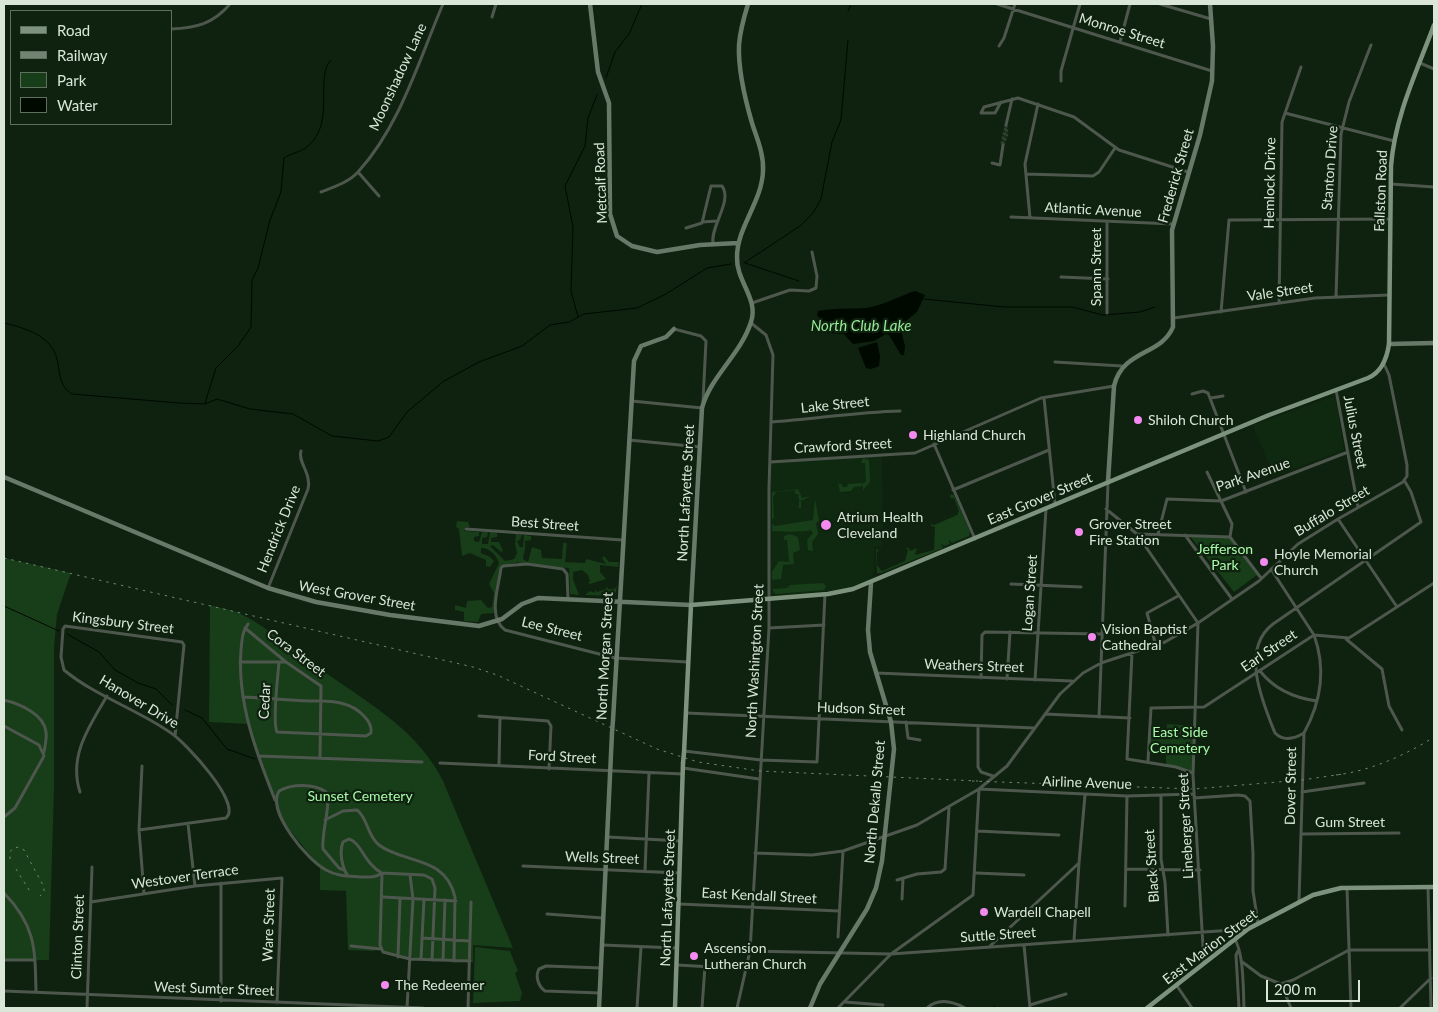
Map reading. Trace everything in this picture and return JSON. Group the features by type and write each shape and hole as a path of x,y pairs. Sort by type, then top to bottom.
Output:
{"main road":[{"name":"Fallston Road","path":"1384,364 1389,344 1391,184 1394,141 1400,114 1434,25"},
{"name":"East Grover Street","path":"691,605 826,594 871,583 1224,433 1372,377 1384,364"},
{"name":"North Lafayette Street","path":"675,1008 685,713 691,605"},
{"name":"East Marion Street","path":"1147,1008 1248,929 1299,901 1325,890 1434,886"}],"street":[{"path":"172,28 185,30 201,25 218,15 230,4"},
{"name":"Moonshadow Lane","path":"321,192 348,180 358,172 383,138 397,112 443,4"},
{"path":"492,17 496,4"},
{"name":"Metcalf Road","path":"590,4 596,64 610,113 610,214 616,236 632,246 657,252 713,244 738,243"},
{"name":"North Lafayette Street","path":"691,605 703,405 741,346 751,323 752,303 737,267 738,243 758,197 763,172 762,158 750,114 740,55 741,33 748,4"},
{"name":"Monroe Street","path":"997,4 1213,71"},
{"path":"999,46 1004,38 1015,4"},
{"path":"1061,81 1061,71 1080,4"},
{"path":"1120,42 1130,4"},
{"path":"1160,4 1211,19"},
{"name":"Frederick Street","path":"1122,366 1166,339 1172,330 1174,318 1171,243 1173,224 1208,104 1213,71 1210,4"},
{"name":"Stanton Drive","path":"1336,298 1339,162 1343,127 1349,102 1371,45"},
{"path":"1420,63 1434,69"},
{"name":"Hemlock Drive","path":"1279,303 1282,130 1285,113 1301,67"},
{"path":"999,102 995,112 981,114 982,107 999,102 1018,98 1074,117 1115,148 1188,172"},
{"path":"1006,126 1012,99"},
{"path":"1030,218 1026,159 1038,104"},
{"path":"1285,113 1394,141"},
{"path":"1000,158 1002,145"},
{"path":"1026,174 1093,176 1099,172 1115,148"},
{"path":"358,172 379,196"},
{"path":"1391,184 1434,188"},
{"path":"702,222 711,187 713,185 721,185 725,192 717,221 712,231 713,244"},
{"name":"Atlantic Avenue","path":"1011,217 1173,224"},
{"path":"1220,312 1229,220 1391,219"},
{"path":"686,228 702,222 717,221"},
{"name":"Spann Street","path":"1106,313 1109,254 1106,254 1107,222"},
{"path":"752,303 790,290 809,291 816,288 817,276 812,252"},
{"path":"1061,277 1108,279"},
{"name":"Vale Street","path":"1174,318 1315,298 1390,296"},
{"name":"North Washington Street","path":"738,1008 748,969 750,951 770,598 772,346 762,330 751,323"},
{"path":"632,401 703,405 706,340 701,336 674,329"},
{"name":"North Morgan Street","path":"599,1008 618,601 634,360 638,349 646,344 670,336 674,329"},
{"path":"1389,344 1434,343"},
{"path":"1055,362 1122,366 1114,386 1106,509 1099,717"},
{"path":"1304,733 1280,738 1275,733 1255,657 1261,637 1270,627 1296,608 1421,522 1411,492 1404,480 1407,465 1389,375 1384,364"},
{"name":"Crawford Street","path":"770,462 908,454 1044,398 1114,386"},
{"name":"Julius Street","path":"1336,390 1358,507"},
{"path":"1192,394 1206,391 1211,398 1246,492"},
{"path":"1211,398 1223,396"},
{"path":"1044,398 1055,505"},
{"name":"Lake Street","path":"772,422 860,412 900,411"},
{"path":"629,440 700,446"},
{"path":"934,444 975,539"},
{"path":"953,490 1049,450"},
{"name":"Hendrick Drive","path":"268,588 309,484 306,468 300,460 301,451"},
{"name":"Park Avenue","path":"1158,534 1167,499 1221,501 1348,452"},
{"path":"1207,472 1232,524 1230,537 1261,578"},
{"name":"West Grover Street","path":"4,477 268,588 316,602 390,615 480,626 497,621 522,604 534,599 691,605"},
{"name":"Buffalo Street","path":"979,789 1006,766 1045,714 1073,681 1101,663 1156,646 1198,623 1261,578 1298,544 1404,480"},
{"name":"Logan Street","path":"1036,680 1046,509"},
{"path":"1106,509 1136,534 1198,623"},
{"path":"1338,519 1397,607"},
{"name":"Best Street","path":"466,529 622,540"},
{"path":"1136,534 1230,537"},
{"path":"1185,535 1232,599"},
{"path":"497,621 495,610 501,568 527,564 563,569 567,574 568,599"},
{"name":"Dover Street","path":"1271,569 1314,635 1318,647 1321,685 1317,701 1304,733 1299,901"},
{"name":"North Dekalb Street","path":"810,1008 820,984 873,896 880,874 893,757 891,722 875,673 868,639 871,583"},
{"path":"1402,730 1389,706 1382,669 1346,639 1434,583"},
{"path":"1011,584 1081,587"},
{"path":"684,752 761,760 817,762 826,594"},
{"path":"1156,646 1147,613 1178,596"},
{"name":"Lee Street","path":"497,621 505,630 615,658 688,662"},
{"name":"Lineberger Street","path":"1198,623 1193,773 1204,964"},
{"path":"248,624 245,628 240,662 247,720 283,822 306,855 326,870 348,876 373,877 382,873"},
{"path":"769,628 824,625"},
{"name":"Kingsbury Street","path":"62,634 63,629 67,626 182,642 184,645 175,736"},
{"name":"Cora Street","path":"245,628 286,662 321,686 320,758"},
{"path":"981,678 984,632 1101,634"},
{"path":"1007,679 1010,632"},
{"name":"Hanover Drive","path":"62,634 64,670 175,736 223,791 229,807 228,817 188,824"},
{"name":"Earl Street","path":"1195,709 1208,706 1314,635 1346,639"},
{"path":"1132,653 1128,759 1148,761 1193,773"},
{"path":"240,662 286,662"},
{"name":"Cedar","path":"278,662 276,729 279,733 321,734"},
{"path":"1258,672 1285,692 1317,701"},
{"name":"Weathers Street","path":"875,673 1073,681"},
{"path":"80,792 77,782 80,743 107,696"},
{"path":"243,697 344,704 368,720 372,729 370,735 321,734"},
{"path":"4,700 16,704 42,719 46,732 43,760 15,808 4,817"},
{"path":"1148,761 1151,708 1195,709"},
{"name":"Hudson Street","path":"685,713 1035,728"},
{"path":"1045,714 1130,718"},
{"path":"479,716 544,720 551,723 549,768"},
{"path":"499,765 500,718"},
{"path":"906,722 908,738 920,740"},
{"path":"4,726 39,745 44,753"},
{"path":"978,726 978,767 981,772 993,776"},
{"path":"259,756 422,762"},
{"name":"Ford Street","path":"440,763 649,773 683,768 759,779"},
{"path":"142,766 139,830 144,893"},
{"path":"645,871 649,773"},
{"path":"1302,792 1364,783"},
{"path":"277,805 277,793 286,788 300,786 322,789 329,797 323,850 339,868 344,870"},
{"path":"755,853 812,855 843,851 917,826 979,789"},
{"path":"838,1008 891,954 971,897 974,892 976,873 979,789"},
{"name":"Airline Avenue","path":"979,789 1085,795 1243,796 1251,802 1253,890 1258,923"},
{"path":"1074,941 1085,795"},
{"name":"Black Street","path":"1160,795 1168,935"},
{"path":"1125,906 1128,796"},
{"path":"897,880 917,874 941,872 945,869 949,807"},
{"path":"325,821 348,810 359,812 375,842 381,847 426,863 437,870 452,887 456,901 454,961"},
{"path":"139,830 188,824 195,886"},
{"path":"978,831 1059,834"},
{"name":"Gum Street","path":"1302,834 1399,833"},
{"path":"608,837 681,841"},
{"path":"348,876 344,870 341,846 350,839 356,842 372,868 382,873 424,875 432,879 435,884 432,960"},
{"path":"838,936 843,851"},
{"path":"989,947 1079,863"},
{"name":"Wells Street","path":"523,866 680,873"},
{"name":"Clinton Street","path":"86,1008 92,867"},
{"path":"1126,869 1200,870"},
{"path":"381,949 382,873"},
{"path":"976,873 1024,875"},
{"path":"407,1008 413,898 410,874"},
{"name":"Westover Terrace","path":"91,902 195,886 282,878"},
{"name":"Ware Street","path":"277,1003 282,878"},
{"path":"902,899 903,879"},
{"path":"221,883 221,1001"},
{"path":"1428,887 1431,1008"},
{"path":"1347,888 1351,1008"},
{"path":"4,893 22,914 30,929 35,960 36,992"},
{"path":"382,897 456,901"},
{"path":"398,957 400,898"},
{"path":"421,959 424,899"},
{"path":"443,960 445,900"},
{"path":"468,1008 471,902"},
{"name":"East Kendall Street","path":"678,904 839,911"},
{"path":"547,914 604,918"},
{"name":"Suttle Street","path":"750,951 891,954 1248,929"},
{"path":"1224,931 1230,933 1235,939 1241,961 1244,1008"},
{"path":"422,938 470,941"},
{"path":"602,945 677,948"},
{"path":"1024,945 1030,1007 1066,994"},
{"path":"351,946 381,949 398,957 470,961"},
{"path":"637,1008 641,946"},
{"path":"1241,961 1261,976 1281,984 1350,950 1430,950"},
{"path":"1238,951 1236,955 1238,1008"},
{"path":"4,960 35,960"},
{"path":"677,965 748,969"},
{"path":"600,993 545,991 540,986 537,976 539,969 546,966 601,968"},
{"path":"702,1008 705,966"},
{"path":"1400,1008 1431,978"},
{"path":"1281,984 1291,1008"},
{"path":"1177,986 1192,1008"},
{"name":"West Sumter Street","path":"4,991 423,1008"},
{"path":"926,1008 934,1002 943,1001 965,1008"},
{"path":"251,1002 251,1008"},
{"path":"845,1002 883,1005"}],"shaded area":[{"path":"1332,397 1336,398 1344,450 1274,476 1253,425"},
{"name":"Atrium Health Cleveland","path":"882,456 882,546 874,547 874,572 871,583 853,589 770,598 770,462"}],"green space":[{"path":"863,458 869,460 870,482 863,490 863,483 866,482 865,463 861,463"},
{"path":"837,476 842,487 847,487 848,484 862,483 863,486 854,487 851,491 840,492"},
{"path":"798,489 802,498 811,496 801,501 801,508 797,508 799,507 799,501 802,500 799,500 795,490 776,492 773,498 774,518 772,520 772,492"},
{"path":"951,494 954,495 970,532 969,536 952,543 949,540 950,544 944,546 941,543 943,548 877,573 876,549 879,550 877,552 877,565 882,571 905,561 908,550 905,548 909,548 910,551 917,548 915,555 934,550 935,527 931,526 931,524 934,525 957,515 959,511 954,498 950,498"},
{"path":"815,499 819,521 816,523 818,534 812,542 813,551 808,550 807,540 813,533 811,530 793,532 772,531 772,524 775,526 813,520"},
{"path":"457,521 468,522 470,527 465,527 464,531 479,532 479,536 474,537 474,541 479,542 482,532 488,532 487,537 482,538 482,544 488,544 490,532 497,533 497,537 491,538 491,542 499,542 503,551 501,552 493,545 490,546 505,561 514,559 517,553 515,544 516,534 522,535 520,540 517,541 520,547 523,547 524,535 531,536 531,540 525,541 523,559 528,562 532,547 541,550 542,558 562,559 563,543 567,543 565,562 585,563 586,559 606,564 602,558 604,556 609,562 619,562 618,567 600,565 600,572 606,579 590,584 588,583 590,581 588,575 582,570 573,572 573,579 579,595 570,594 569,568 519,564 519,562 502,566 494,613 481,614 478,622 464,621 464,612 455,610 455,605 466,608 467,601 481,600 488,608 492,607 494,593 489,584 499,563 492,552 484,548 481,548 481,553 494,561 490,567 486,566 486,560 470,553 462,556 459,529 456,527"},
{"path":"790,534 798,537 800,550 793,553 794,564 783,565 781,579 772,580 772,572 779,561 789,562 787,540 784,540 784,536"},
{"name":"Jefferson Park","path":"1189,535 1229,537 1257,575 1234,592"},
{"path":"4,558 71,573 57,614 54,647 54,788 49,960 4,960"},
{"path":"823,583 826,586 824,590 776,594 773,591 773,587 774,589 787,588 790,585"},
{"path":"607,586 608,589 614,589 617,586 615,596 585,595 590,591 595,593 595,590 597,592 606,589"},
{"name":"Sunset Cemetery","path":"210,605 237,612 264,627 394,721 421,748 443,781 513,948 473,945 473,962 412,958 377,948 374,951 348,950 346,891 320,890 320,867 283,822 248,724 209,722"},
{"name":"East Side Cemetery","path":"1167,724 1194,726 1193,773 1166,765 1166,745 1149,745 1149,735 1166,736"},
{"path":"475,947 510,951 518,971 515,973 522,993 520,1001 473,1003"}],"water":[{"name":"North Club Lake","path":"915,291 925,295 917,312 907,320 901,330 905,346 904,355 901,355 889,335 886,334 874,341 853,344 844,334 827,333 817,315 818,311 824,310 872,307"},
{"name":"North Club Lake","path":"877,342 880,356 879,366 871,369 866,368 858,348"}],"waterway":[{"path":"606,78 615,52 629,34 642,4"},
{"path":"848,11 851,4"},
{"path":"744,263 800,226 813,213 821,199 832,142 841,120 848,40"},
{"path":"205,403 216,368 238,346 251,327 252,280 258,268 270,220 281,192 284,158 306,148 316,136 321,125 323,113 324,77 326,68 331,60"},
{"path":"578,317 571,291 573,227 565,186 585,146 588,118 597,95"},
{"path":"745,263 799,281"},
{"path":"4,323 28,330 43,338 49,344 57,359 62,383 72,394 205,404 217,399 250,409 293,414 332,436 378,441 389,437 407,412 444,381 479,362 522,346 550,325 569,322 584,314 637,308 666,294 707,268 731,264"},
{"path":"924,299 1004,307 1072,307 1103,315 1140,312 1155,307"},
{"path":"4,606 59,631"},
{"path":"67,634 99,652 115,670 138,683 156,689 172,705"},
{"path":"185,710 202,718 227,749 255,759"}],"tunnel":[{"path":"1003,145 1007,134 1006,125"},
{"path":"1002,144 1006,126"}],"railway":[{"path":"4,558 473,667 497,675 657,749 698,762 760,771 978,781"},
{"path":"1336,775 1375,766 1412,750 1434,737"},
{"path":"972,781 1194,789 1302,780 1343,774"},
{"path":"10,859 10,852 13,848 19,847 24,850 44,887 44,892 40,896"},
{"path":"16,869 31,893"}],"place":[{"name":"Shiloh Church","path":"1138,420"},
{"name":"Highland Church","path":"913,435"},
{"name":"Atrium Health Cleveland","path":"826,525"},
{"name":"Grover Street Fire Station","path":"1079,532"},
{"name":"Hoyle Memorial Church","path":"1264,562"},
{"name":"Vision Baptist Cathedral","path":"1092,637"},
{"name":"Wardell Chapell","path":"984,912"},
{"name":"Ascension Lutheran Church","path":"694,956"},
{"name":"The Redeemer","path":"385,985"}]}
